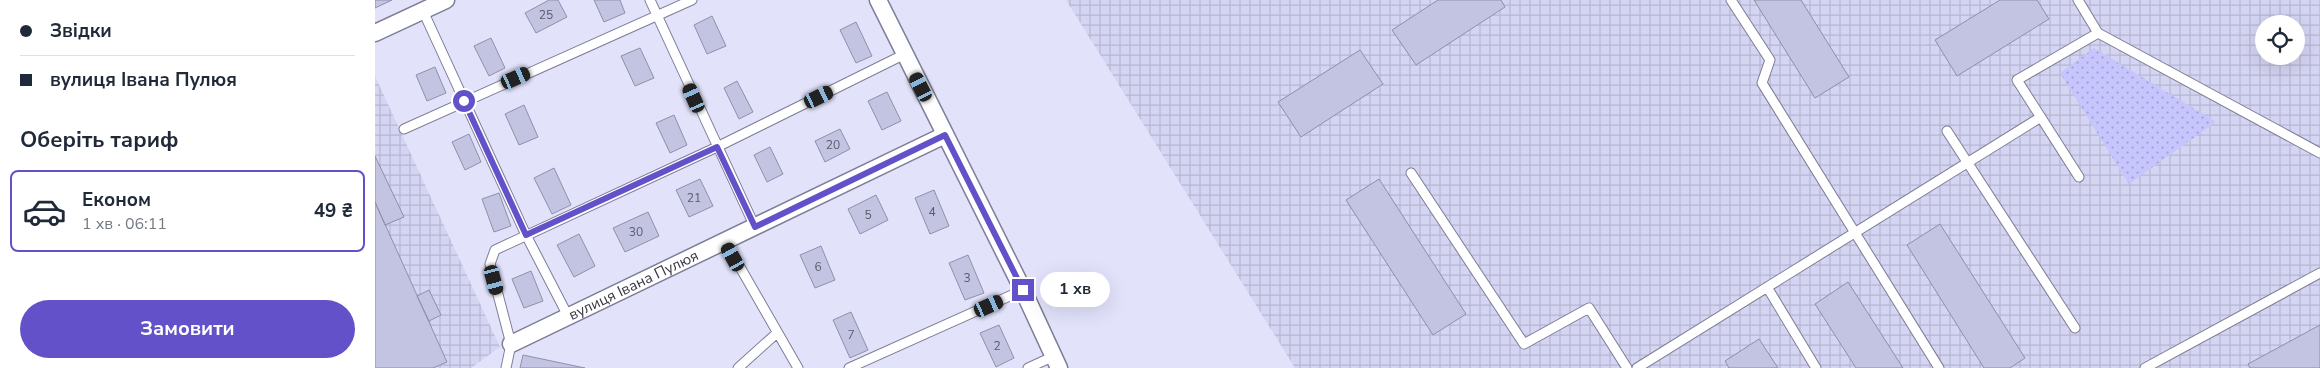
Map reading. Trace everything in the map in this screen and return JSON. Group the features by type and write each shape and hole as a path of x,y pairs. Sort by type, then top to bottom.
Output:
{"street":[{"path":"375,33 446,0"},
{"path":"878,0 1023,290 1055,362"},
{"name":"вулиця Івана Пулюя","path":"511,344 945,135"}],"lane":[{"path":"649,0 755,227"},
{"path":"404,129 692,0"},
{"path":"1731,0 1770,60 1762,82 1939,368"},
{"path":"2077,0 2099,33 2320,153"},
{"path":"423,11 526,235 568,316"},
{"path":"2079,177 2017,80 2099,33"},
{"path":"506,368 511,344 490,264 495,250 717,147 905,54"},
{"path":"1637,368 2041,117"},
{"path":"1947,131 1969,162 2075,328"},
{"path":"1411,173 1524,344 1589,308 1627,368"},
{"path":"725,241 798,368"},
{"path":"2145,368 2320,273"},
{"path":"1767,287 1816,368"},
{"path":"849,368 1023,290"},
{"path":"738,368 777,333"},
{"path":"1028,368 1055,362"}],"shaded area":[{"path":"1066,0 2320,0 2320,368 1295,368"},
{"path":"2094,48 2216,122 2129,184 2060,73"},
{"path":"375,76 500,347 471,368 375,368"}],"building":[{"path":"375,0 392,0 375,8"},
{"path":"549,0 558,0 567,17 536,33 525,13"},
{"path":"594,0 620,0 625,13 604,22"},
{"path":"1438,0 1501,0 1505,7 1416,65 1392,30"},
{"path":"1754,0 1801,0 1849,77 1815,98"},
{"path":"2000,0 2037,0 2049,19 1957,76 1935,40"},
{"path":"712,16 726,46 707,54 694,25"},
{"path":"856,22 872,56 856,63 840,30"},
{"path":"491,38 505,68 489,76 474,46"},
{"path":"640,48 654,78 635,86 621,56"},
{"path":"1360,50 1383,84 1301,137 1278,102"},
{"path":"435,67 446,93 427,101 416,75"},
{"path":"737,81 753,112 739,119 724,88"},
{"path":"887,92 901,121 882,130 868,101"},
{"path":"524,105 538,137 519,145 505,114"},
{"path":"674,115 687,145 670,153 656,123"},
{"path":"840,129 850,149 825,162 815,141"},
{"path":"469,134 481,162 465,170 452,142"},
{"path":"770,147 783,174 767,182 754,155"},
{"path":"375,156 404,217 385,225 375,202"},
{"path":"554,168 571,205 552,214 534,178"},
{"path":"700,179 713,206 689,217 676,190"},
{"path":"1379,179 1466,314 1433,335 1346,200"},
{"path":"934,190 949,226 930,234 915,198"},
{"path":"499,193 511,226 494,232 482,199"},
{"path":"876,195 888,220 860,234 848,209"},
{"path":"375,202 447,362 433,368 375,368"},
{"path":"648,212 659,236 625,252 613,228"},
{"path":"1940,224 2025,358 2010,368 1984,368 1907,245"},
{"path":"579,234 595,266 574,277 557,245"},
{"path":"821,246 835,280 815,288 800,255"},
{"path":"968,255 984,293 965,300 949,263"},
{"path":"531,271 543,301 524,308 512,279"},
{"path":"1848,282 1903,368 1856,368 1815,304"},
{"path":"429,290 441,315 429,321 417,296"},
{"path":"851,312 868,350 850,358 833,320"},
{"path":"999,325 1014,358 996,367 980,333"},
{"path":"2320,325 2320,368 2250,368 2248,364"},
{"path":"1759,339 1778,368 1729,368 1725,361"},
{"path":"523,355 585,368 520,368"}],"route":[{"path":"464,101 526,235 717,147 755,227 945,135 1023,290"}]}
